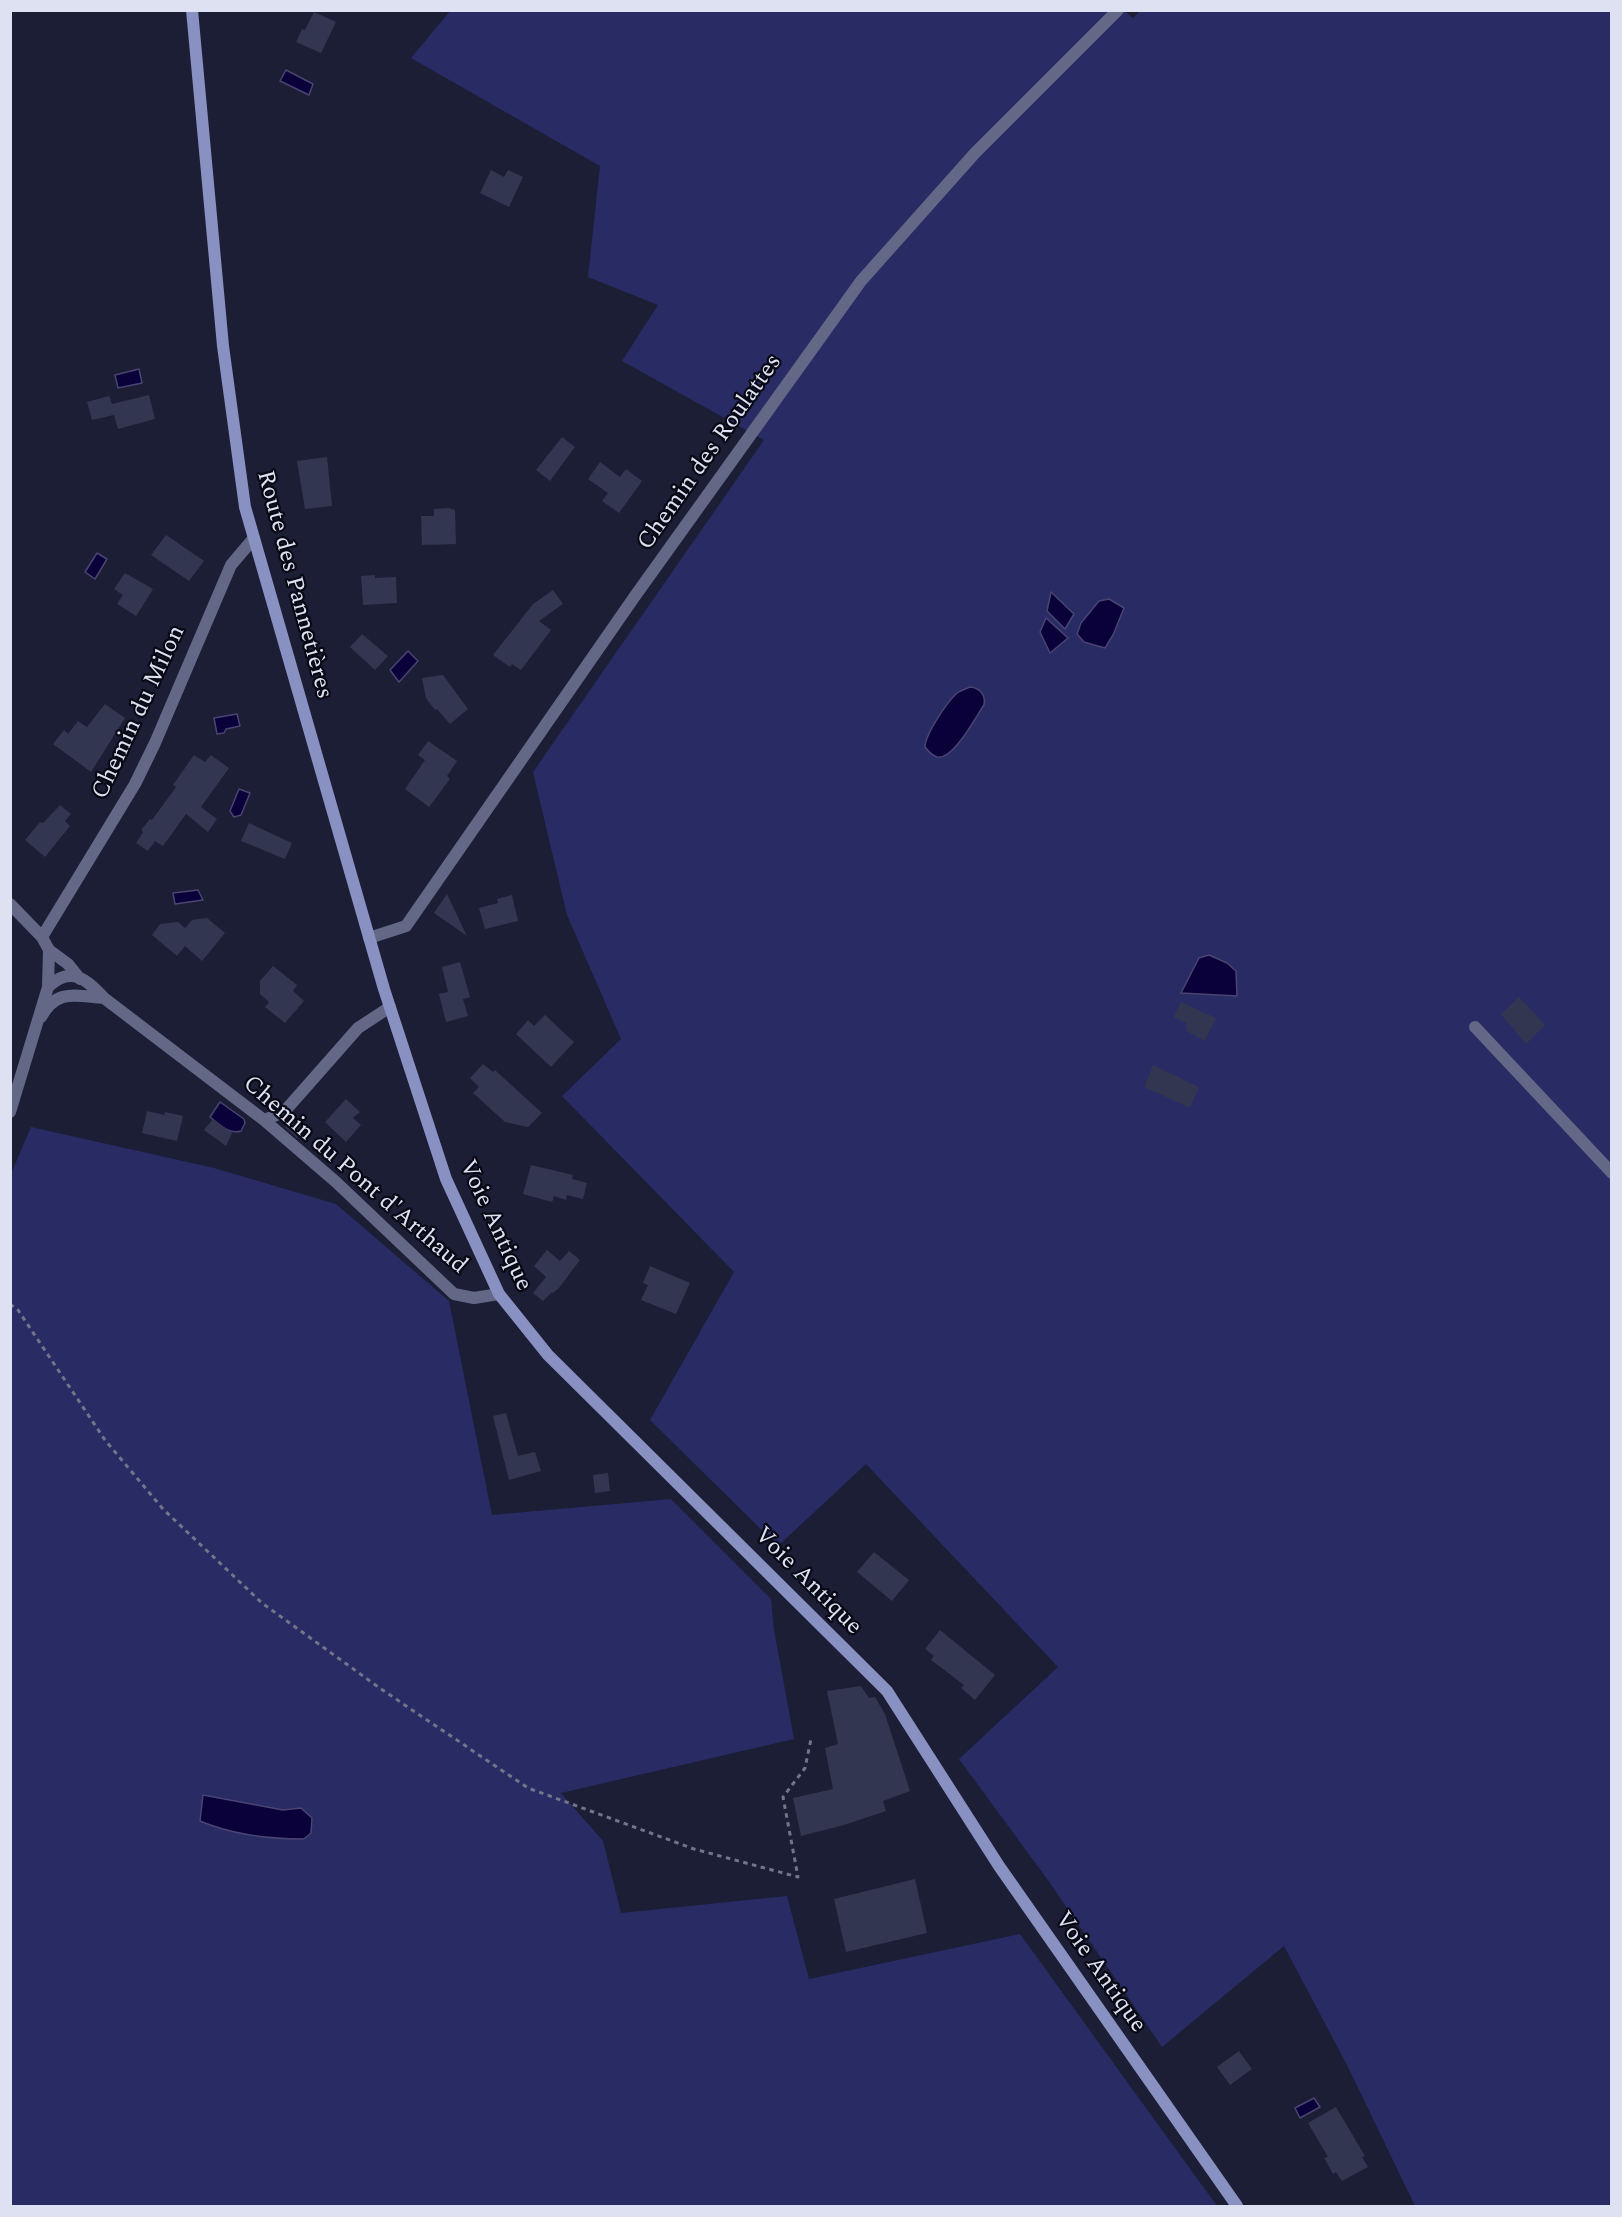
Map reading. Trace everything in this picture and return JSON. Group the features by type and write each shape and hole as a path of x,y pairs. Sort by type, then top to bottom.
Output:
{"street":[{"name":"Route des Pannetières","path":"192,10 223,346 245,507 382,982"},
{"name":"Chemin des Roulattes","path":"369,938 406,926 635,596 861,281 975,153 1118,10"},
{"name":"Chemin du Milon","path":"42,937 135,784 155,743 231,565 254,538"},
{"path":"10,904 42,937 49,950 68,964 80,978"},
{"path":"48,987 49,950"},
{"path":"10,1112 43,997 48,987 67,975 87,980 104,998"},
{"name":"Voie Antique","path":"382,982 446,1179 499,1294 548,1355 887,1691 999,1866 1237,2206"},
{"path":"36,1026 47,1006 63,995 104,998"},
{"name":"Chemin du Pont d'Arthaud","path":"104,998 264,1120 336,1182 454,1294 474,1298 499,1294"},
{"path":"264,1120 284,1112 358,1028 390,1007"},
{"path":"1475,1027 1611,1173"}],"path":[{"path":"10,1304 18,1310 105,1440 163,1509 221,1564 262,1602 381,1689 528,1788 694,1849 798,1877 783,1797 805,1768 811,1739"}],"shaded area":[{"path":"451,10 1123,10 1133,18 1141,10 1611,11 1611,2206 1415,2206 1347,2065 1284,1946 1162,2047 1050,1883 959,1759 1058,1667 866,1464 778,1546 650,1420 734,1272 562,1096 621,1039 567,915 533,772 764,440 622,361 658,305 588,277 600,166 411,58"},
{"path":"286,70 313,84 309,95 280,81"},
{"path":"139,369 142,383 118,388 115,375"},
{"path":"97,553 107,559 95,579 85,572"},
{"path":"1051,592 1074,614 1065,629 1047,611"},
{"path":"1109,599 1124,608 1113,635 1105,648 1084,642 1077,634 1081,623 1099,601"},
{"path":"1046,618 1068,638 1050,653 1040,632"},
{"path":"408,651 418,661 399,682 390,670"},
{"path":"970,687 981,693 984,705 957,745 950,752 937,757 925,747 932,727 953,697"},
{"path":"237,714 240,726 217,734 214,718"},
{"path":"239,789 250,793 241,815 234,817 230,811"},
{"path":"198,890 203,900 175,904 173,893"},
{"path":"1209,955 1227,963 1236,971 1237,996 1181,993 1199,958"},
{"path":"220,1102 244,1119 245,1123 241,1131 228,1130 210,1117"},
{"path":"31,1127 214,1168 336,1204 449,1301 492,1515 671,1499 771,1599 774,1630 794,1739 561,1793 603,1841 621,1913 787,1896 809,1979 1020,1934 1217,2206 11,2206 10,1176"},
{"path":"203,1795 283,1810 301,1808 312,1818 311,1833 304,1839 278,1838 238,1833 213,1826 200,1821"},
{"path":"1314,2098 1320,2107 1300,2118 1295,2108"}],"building":[{"path":"314,12 336,22 321,53 296,42"},
{"path":"491,170 504,177 508,170 523,177 509,207 480,193"},
{"path":"149,395 155,419 118,429 114,415 92,420 87,402 109,396 112,404"},
{"path":"562,437 575,447 550,481 536,470"},
{"path":"327,457 332,506 305,509 297,461"},
{"path":"600,462 620,477 626,469 642,481 619,513 602,501 608,493 588,479"},
{"path":"434,509 455,510 456,544 422,545 421,516 434,516"},
{"path":"166,535 204,561 189,581 151,555"},
{"path":"125,573 153,589 136,616 117,604 123,595 114,589"},
{"path":"375,575 375,578 396,577 397,603 363,605 361,576"},
{"path":"553,590 563,604 539,621 551,630 521,670 512,664 510,667 493,655 533,604"},
{"path":"362,634 388,656 375,670 350,647"},
{"path":"443,675 468,709 450,724 426,698 422,678"},
{"path":"105,704 125,718 91,772 53,744 64,730 68,734 78,721 87,727"},
{"path":"428,741 457,761 447,776 450,779 429,807 405,789 425,760 418,755"},
{"path":"194,755 205,762 211,755 229,768 201,807 217,819 208,832 186,814 163,846 155,841 148,851 136,843 143,832 141,830 150,819 152,820 176,787 173,785"},
{"path":"60,805 71,814 65,821 70,826 45,857 25,840 40,822 43,823"},
{"path":"249,823 292,843 285,859 241,841"},
{"path":"447,894 467,936 434,913"},
{"path":"512,895 518,921 485,929 479,908 498,903 497,899"},
{"path":"207,918 225,933 202,961 185,946 177,956 152,935 160,924 178,922 185,928 192,920"},
{"path":"460,962 470,997 463,999 468,1016 446,1022 439,994 448,992 442,967"},
{"path":"273,966 297,985 293,991 304,1001 285,1023 265,1007 269,1002 260,994 260,981"},
{"path":"1519,997 1545,1025 1526,1044 1501,1014"},
{"path":"1181,1002 1216,1018 1205,1041 1187,1031 1186,1023 1174,1017"},
{"path":"545,1015 574,1042 551,1067 516,1034 528,1020 534,1026"},
{"path":"483,1064 493,1072 495,1070 542,1113 528,1127 505,1122 473,1093 479,1087 470,1078"},
{"path":"1153,1065 1199,1087 1190,1108 1144,1087"},
{"path":"346,1099 360,1112 353,1118 361,1125 346,1142 325,1122"},
{"path":"147,1111 183,1116 177,1141 142,1133"},
{"path":"295,1116 306,1127 297,1138 285,1127"},
{"path":"213,1119 232,1133 226,1146 204,1130"},
{"path":"531,1165 573,1175 572,1179 587,1183 583,1199 567,1195 566,1200 554,1196 552,1202 523,1194"},
{"path":"547,1250 560,1261 569,1251 580,1260 559,1288 543,1301 533,1293 546,1277 534,1266"},
{"path":"650,1266 690,1283 676,1314 641,1300 648,1285 643,1283"},
{"path":"506,1413 518,1456 535,1452 541,1471 509,1480 493,1416"},
{"path":"608,1473 610,1491 595,1493 593,1475"},
{"path":"874,1552 909,1580 892,1601 857,1572"},
{"path":"940,1630 995,1675 975,1700 961,1688 964,1685 931,1660 934,1656 925,1649"},
{"path":"861,1686 869,1698 875,1697 885,1714 910,1791 883,1801 886,1811 801,1836 793,1798 833,1789 825,1748 838,1744 827,1691"},
{"path":"915,1879 927,1933 846,1952 834,1899"},
{"path":"1239,2051 1252,2069 1230,2085 1217,2067"},
{"path":"1336,2107 1365,2156 1362,2157 1368,2167 1342,2181 1336,2172 1333,2174 1324,2158 1328,2157 1308,2123"}]}
